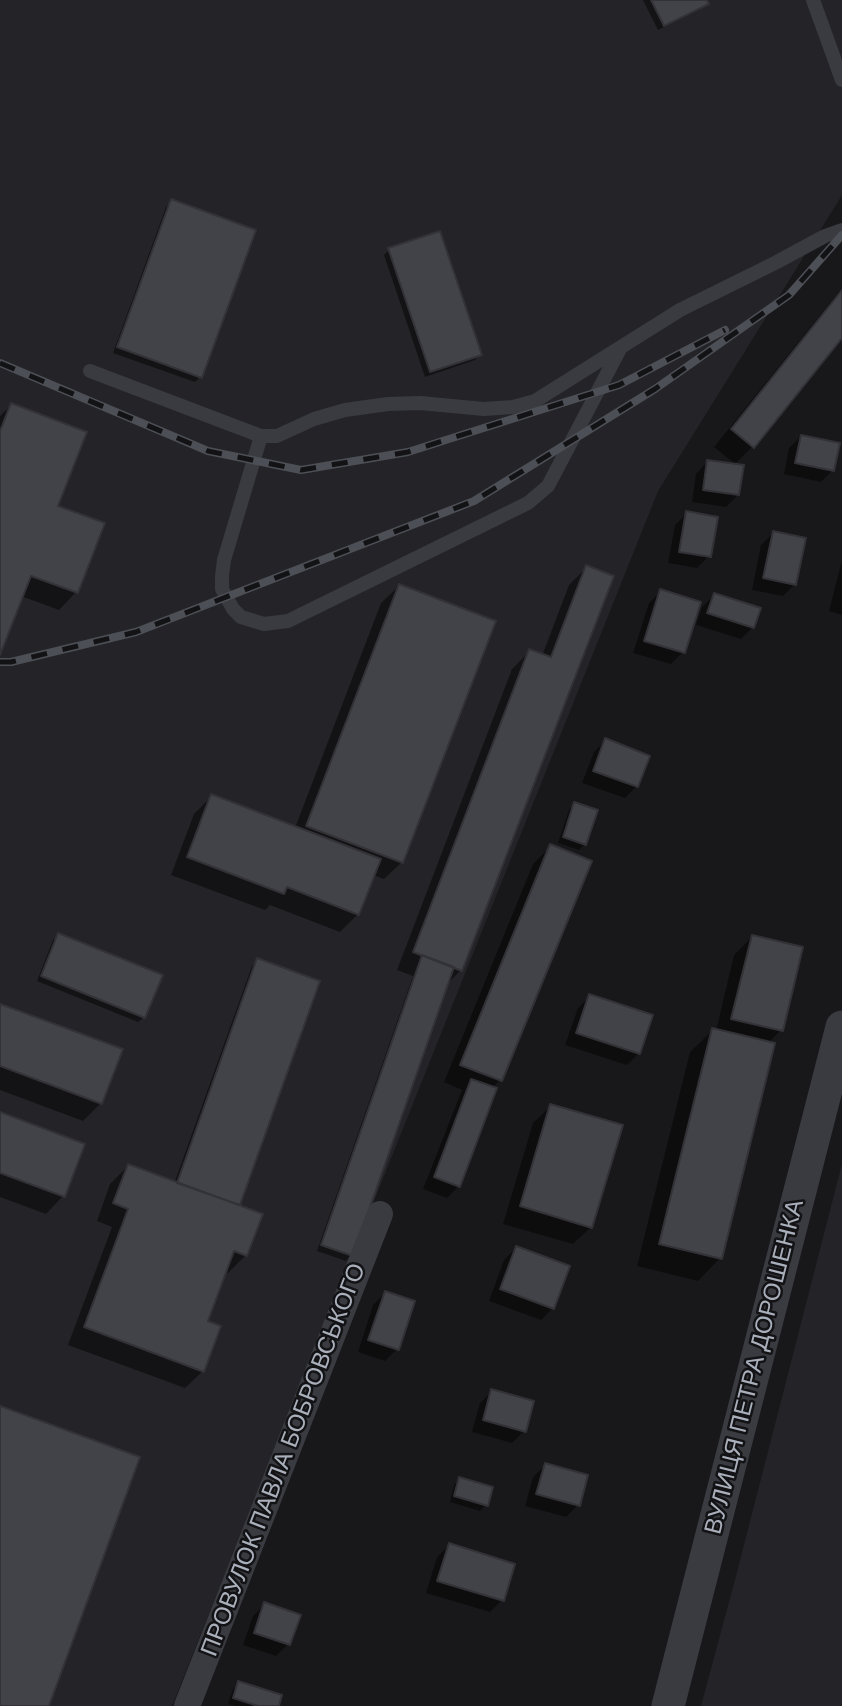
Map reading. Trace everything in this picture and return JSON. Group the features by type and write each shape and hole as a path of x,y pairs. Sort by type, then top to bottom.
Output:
{"street":[{"name":"ВУЛИЦЯ ПЕТРА ДОРОШЕНКА","path":"668,1706 842,1027"},
{"name":"ПРОВУЛОК ПАВЛА БОБРОВСЬКОГО","path":"187,1706 380,1214"}],"lane":[{"path":"813,0 842,80"},
{"path":"90,371 261,436 276,436 314,419 345,410 388,404 420,403 484,409 513,407 535,401 680,310 825,236 842,230"},
{"path":"261,436 224,560 222,576 225,597 233,609 241,617 264,624 288,621 528,503 548,486 555,475 623,344"}],"shaded area":[{"path":"0,0 842,0 842,195 658,491 172,1706 0,1706"},
{"path":"842,1164 842,1706 701,1706 735,1580"}],"building":[{"path":"651,0 707,0 709,4 664,26"},
{"path":"171,199 256,230 202,378 117,347"},
{"path":"440,231 482,355 430,372 388,248"},
{"path":"842,290 842,338 754,448 731,429"},
{"path":"11,403 87,432 58,506 105,523 78,593 31,576 0,655 0,431"},
{"path":"801,435 840,443 834,471 795,463"},
{"path":"707,460 744,465 739,495 703,490"},
{"path":"686,511 718,517 711,557 679,552"},
{"path":"773,531 806,538 796,585 763,578"},
{"path":"586,565 614,576 462,971 413,952 529,649 551,657"},
{"path":"399,584 496,621 403,863 306,826"},
{"path":"660,589 701,602 685,653 644,641"},
{"path":"714,593 761,608 754,628 707,613"},
{"path":"605,738 650,756 638,787 593,771"},
{"path":"211,794 381,859 359,915 287,887 284,894 187,857"},
{"path":"574,802 598,810 586,845 563,837"},
{"path":"550,844 592,861 502,1081 460,1065"},
{"path":"58,933 163,975 145,1018 41,976"},
{"path":"752,935 803,947 783,1031 731,1019"},
{"path":"422,955 454,967 353,1256 321,1245"},
{"path":"257,958 320,981 240,1205 177,1183"},
{"path":"589,994 653,1015 640,1054 576,1033"},
{"path":"0,1004 123,1049 102,1104 0,1066"},
{"path":"712,1028 775,1043 722,1259 659,1244"},
{"path":"471,1079 497,1088 460,1187 434,1177"},
{"path":"550,1104 623,1125 592,1228 520,1206"},
{"path":"0,1112 85,1144 65,1197 0,1173"},
{"path":"128,1164 263,1214 247,1256 234,1251 208,1321 221,1326 204,1372 84,1327 128,1209 113,1203"},
{"path":"516,1246 570,1266 554,1309 500,1289"},
{"path":"385,1291 415,1301 399,1350 368,1340"},
{"path":"491,1389 534,1401 526,1432 483,1420"},
{"path":"0,1406 140,1457 49,1706 0,1706"},
{"path":"545,1463 588,1475 580,1506 536,1494"},
{"path":"459,1477 493,1487 488,1506 454,1496"},
{"path":"449,1543 515,1564 504,1601 437,1581"},
{"path":"264,1602 301,1615 290,1645 254,1633"},
{"path":"238,1681 282,1695 279,1706 258,1706 233,1698"}],"railway":[{"path":"0,662 11,662 136,632 474,501 655,389 789,295 842,235"},
{"path":"0,363 208,451 301,470 408,452 619,385 725,330"}]}
